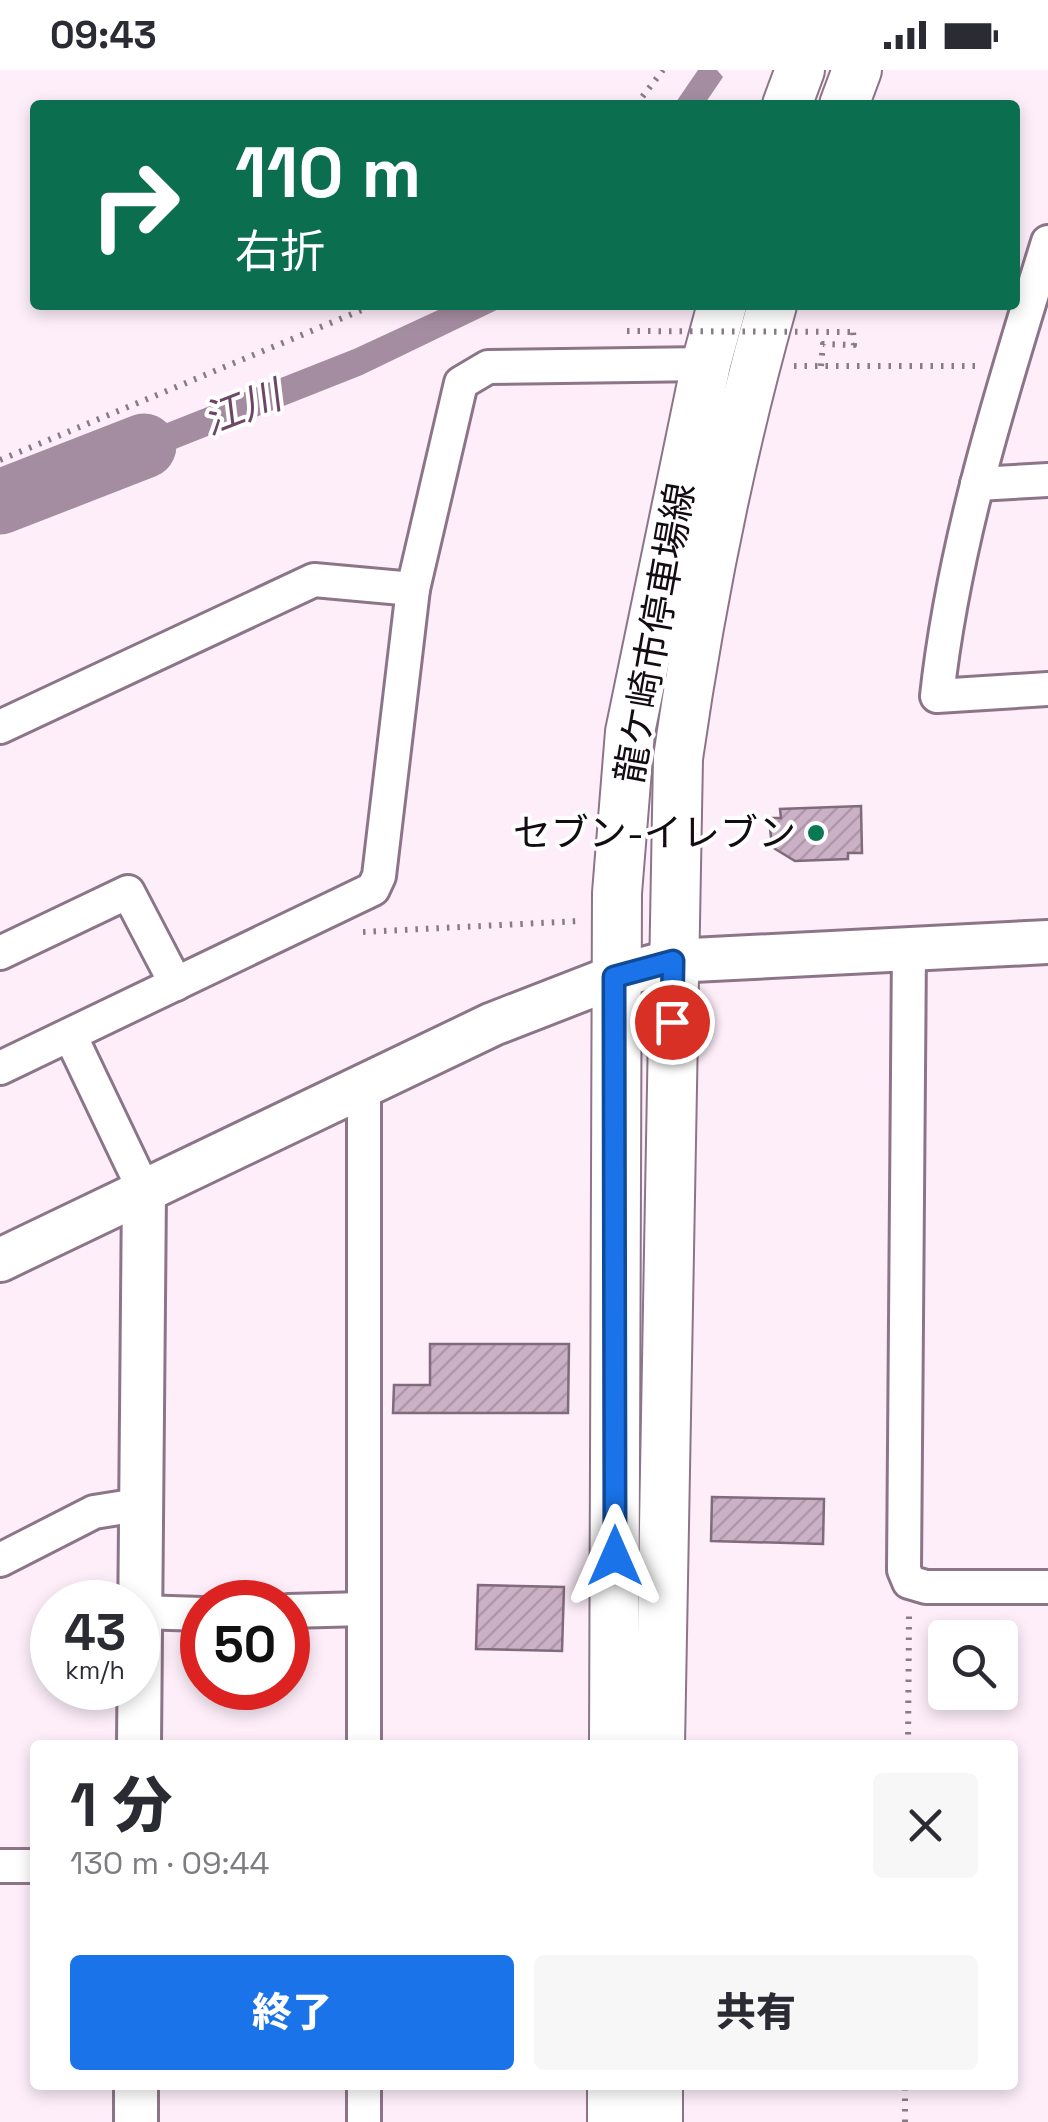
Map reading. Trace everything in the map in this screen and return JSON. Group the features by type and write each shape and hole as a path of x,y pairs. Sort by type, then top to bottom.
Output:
{"main road":[{"path":"790,100 800,70"},
{"path":"846,100 857,70"},
{"name":"龍ケ崎市停車場線","path":"614,1740 614,977 630,732 721,310"},
{"name":"龍ケ崎市停車場線","path":"660,1740 678,758 697,624 754,366 771,310"},
{"path":"612,2090 612,2122"},
{"path":"658,2090 658,2122"}],"street":[{"path":"1048,242 977,484 945,624 936,696 1048,689"},
{"path":"0,1068 373,889 380,876 413,589 460,383 488,367 706,364"},
{"path":"977,484 1048,480"},
{"path":"0,727 314,580 413,589"},
{"path":"0,953 128,892 176,984"},
{"path":"0,1260 364,1083 493,1024 614,977 673,961 1048,942"},
{"path":"909,948 904,1570 910,1582 926,1587 1048,1587"},
{"path":"70,1035 144,1190 141,1580"},
{"path":"364,1083 364,1740"},
{"path":"0,1560 94,1512 144,1504"},
{"path":"310,1610 364,1609"},
{"path":"139,1710 139,1740"},
{"path":"0,1866 30,1866"},
{"path":"136,2090 136,2122"},
{"path":"364,2090 364,2122"}],"path":[{"path":"640,100 664,70"},
{"path":"0,460 362,310"},
{"path":"627,331 853,332 854,345 823,344 821,366"},
{"path":"754,366 1010,366"},
{"path":"352,933 583,920"},
{"path":"908,1740 910,1582"},
{"path":"905,2122 906,2090"}],"water":[{"path":"698,70 717,70 723,77 707,100 677,100"},
{"path":"438,310 497,310 362,375 64,493 58,466 354,349"}],"building":[{"name":"セブン-イレブン","path":"861,806 862,853 848,853 848,859 795,861 772,847 769,818 781,818 780,809"},
{"path":"430,1344 569,1344 568,1413 393,1413 394,1385 430,1385"},
{"path":"712,1497 824,1499 823,1544 711,1541"},
{"path":"478,1585 564,1587 562,1651 476,1649"}],"waterway":[{"name":"江川","path":"0,502 144,446"}],"place":[{"name":"セブン-イレブン","path":"816,833"}],"route":[{"path":"615,1556 614,977 673,961 672,1022"}]}
